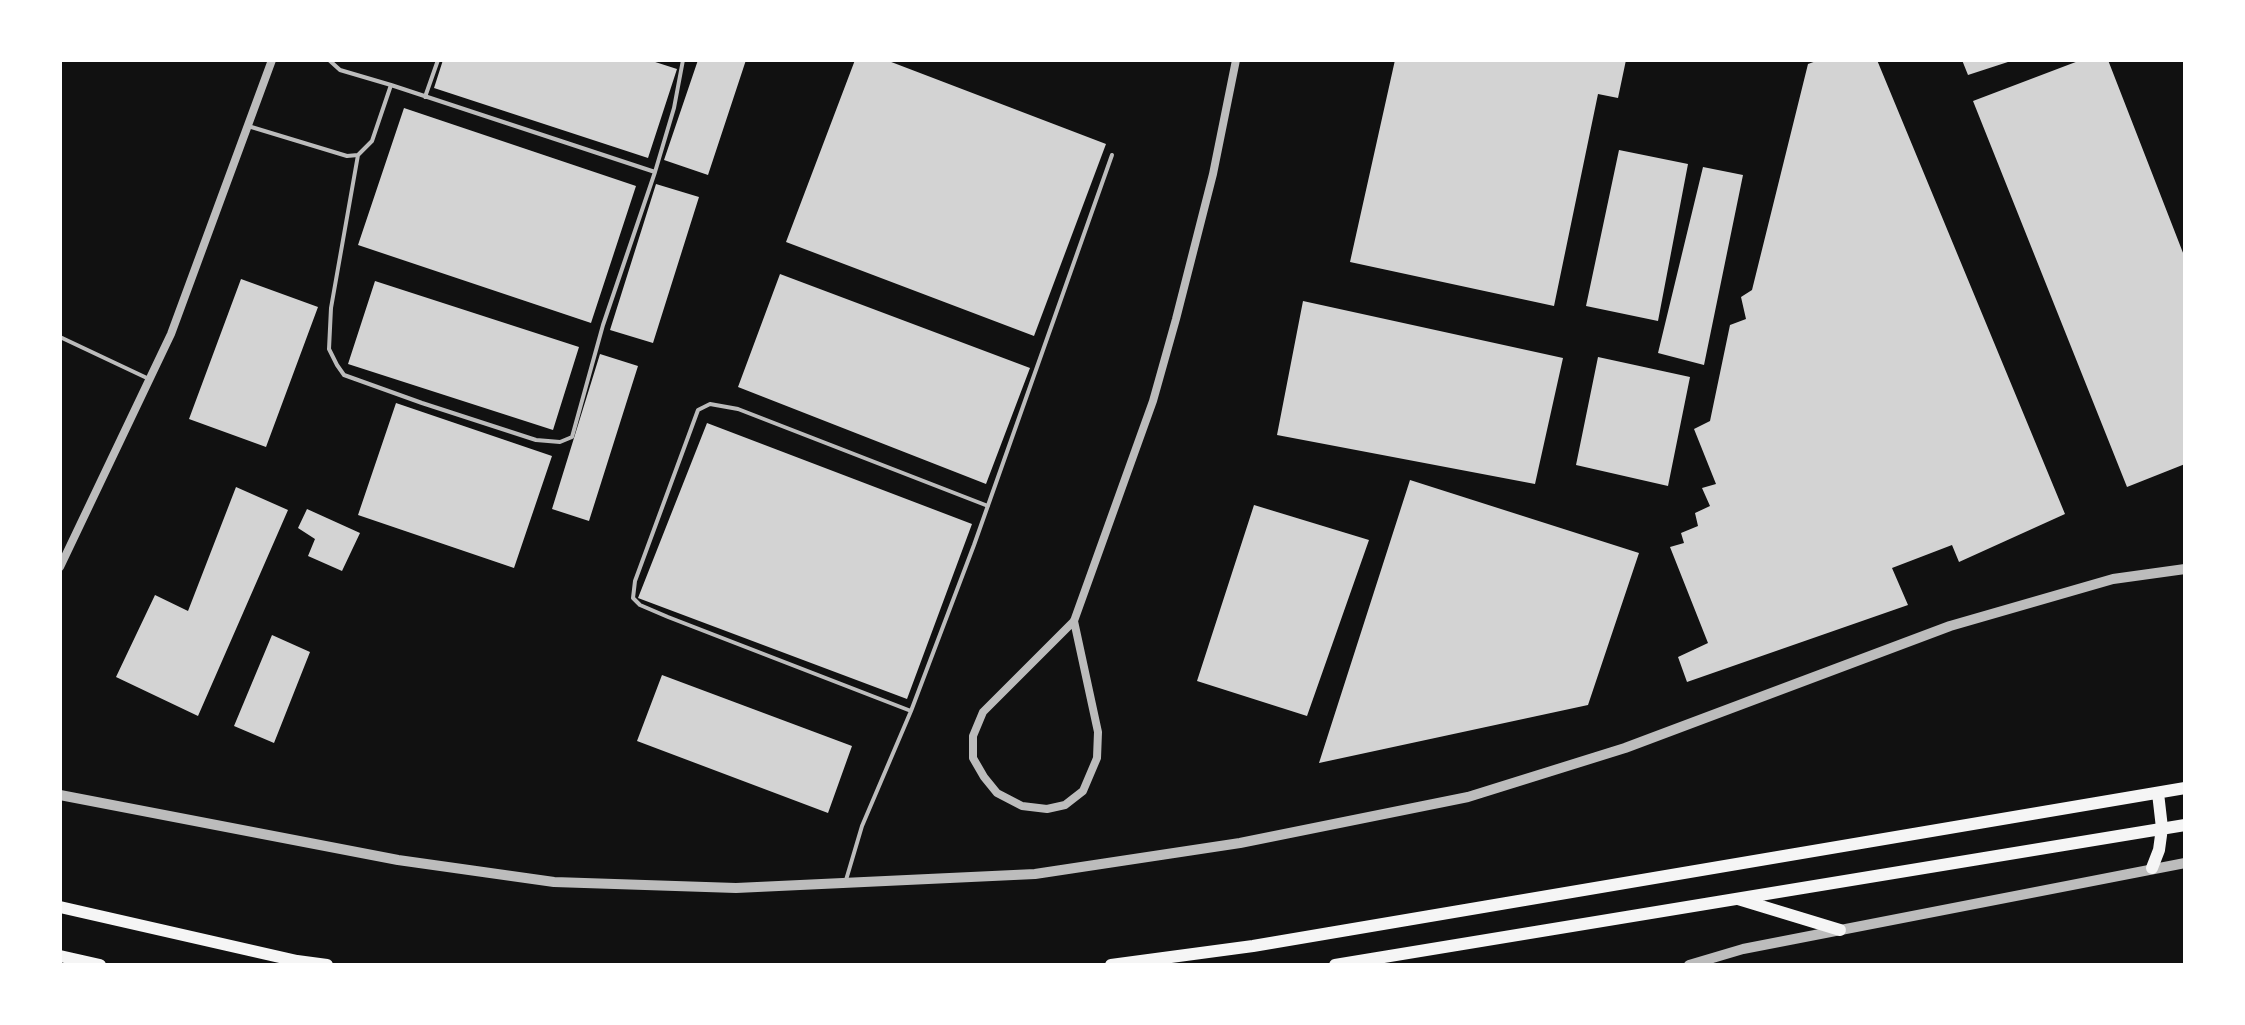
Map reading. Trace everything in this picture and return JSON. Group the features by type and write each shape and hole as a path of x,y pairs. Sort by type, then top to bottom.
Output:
{"main road":[{"path":"1111,965 1253,946 2185,788"},
{"path":"2152,868 2162,828 2158,793"},
{"path":"1335,965 2185,824"},
{"path":"1736,898 1840,930"},
{"path":"60,906 297,962 327,965"},
{"path":"60,956 100,965"}],"street":[{"path":"60,567 170,334 272,60"},
{"path":"1074,620 1098,732 1097,758 1082,791 1065,806 1022,806 997,793 984,777 973,758 972,736 983,712 1074,620 1167,352 1214,174 1236,60"},
{"path":"60,795 398,860 554,882 736,888 1035,874 1240,843 1468,796 1625,748 1950,626 2114,580 2185,569"},
{"path":"1689,965 1743,949 2185,863"}],"lane":[{"path":"329,60 340,70 655,172"},
{"path":"425,97 438,60"},
{"path":"392,85 372,141 358,156 331,308 329,349 336,364 344,374 422,403 536,440 560,442 572,437 603,325 674,108 683,60"},
{"path":"248,126 358,156"},
{"path":"845,885 862,826 912,711 1112,155"},
{"path":"60,337 150,379"},
{"path":"912,711 668,617 633,598 698,410 710,404 738,409 988,506"}],"building":[{"path":"443,60 649,60 677,69 648,158 434,88"},
{"path":"698,60 746,60 708,175 664,160"},
{"path":"855,60 886,60 1106,144 1034,336 786,242"},
{"path":"1395,60 1626,60 1618,98 1598,94 1554,306 1350,262"},
{"path":"1819,60 1877,60 2065,514 1959,562 1952,545 1892,568 1908,605 1687,682 1678,657 1708,643 1670,547 1684,543 1681,533 1698,526 1695,513 1710,506 1702,488 1716,484 1694,429 1710,421 1730,325 1746,319 1741,297 1752,290 1808,64"},
{"path":"1962,60 2011,60 2011,61 1968,75"},
{"path":"2081,60 2108,60 2185,258 2185,464 2127,487 1973,101"},
{"path":"404,108 636,186 591,323 358,245"},
{"path":"1619,150 1688,164 1658,321 1586,306"},
{"path":"1703,167 1743,175 1704,365 1658,353"},
{"path":"656,184 699,197 653,343 610,330"},
{"path":"780,274 1030,368 986,484 738,387"},
{"path":"241,279 318,307 266,447 189,419"},
{"path":"375,281 579,347 553,430 348,364"},
{"path":"1303,301 1563,358 1535,484 1277,435"},
{"path":"600,354 638,366 589,521 552,509"},
{"path":"1598,357 1690,377 1668,486 1576,465"},
{"path":"396,403 552,456 514,568 358,515"},
{"path":"707,423 972,524 907,699 638,598"},
{"path":"1410,480 1639,553 1588,705 1319,763"},
{"path":"236,487 288,510 198,716 116,677 155,595 188,611"},
{"path":"1254,505 1369,540 1307,716 1197,681"},
{"path":"307,509 360,533 342,571 308,556 315,539 298,528"},
{"path":"272,635 310,652 274,743 234,726"},
{"path":"662,675 852,746 828,813 637,741"}]}
